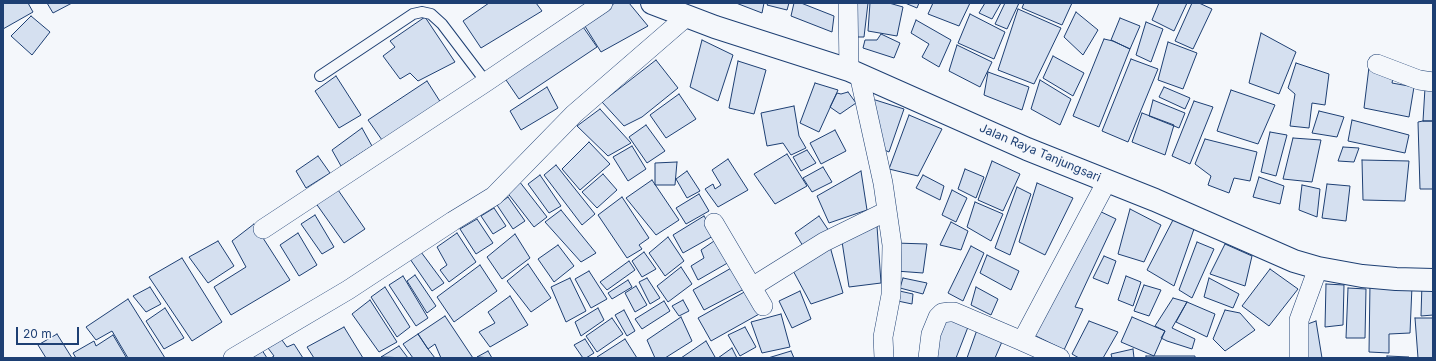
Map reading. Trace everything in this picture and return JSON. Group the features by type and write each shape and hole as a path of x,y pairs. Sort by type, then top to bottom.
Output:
{"highway":[{"name":"Jalan Raya Tanjungsari","path":"652,3 686,16 854,72 1027,149 1155,200 1294,260 1318,268 1396,279 1433,280"}],"street":[{"path":"263,229 603,3"},
{"path":"848,3 854,72 883,183 892,245 891,295 883,337 884,358"},
{"path":"233,358 348,290 452,221 494,196 574,114 686,16"},
{"path":"1377,64 1418,80 1433,82"},
{"path":"1022,341 1107,181"},
{"path":"752,287 824,242 887,211"},
{"path":"714,223 763,306"},
{"path":"1299,358 1299,320 1318,268"},
{"path":"928,358 931,334 938,317 942,313 949,312 954,312 1060,358"}],"lane":[{"path":"320,76 413,14 422,12 432,14 442,24 486,82"}],"building":[{"path":"3,3 28,3 33,12 3,29"},
{"path":"47,3 72,3 53,13"},
{"path":"489,3 536,3 542,11 481,48 463,21"},
{"path":"615,3 629,3 648,26 601,52 583,23"},
{"path":"736,3 764,3 762,13"},
{"path":"768,3 789,3 787,10 767,5"},
{"path":"794,3 801,3 834,16 832,32 791,16"},
{"path":"854,3 868,3 864,37 857,37"},
{"path":"870,3 889,3 903,7 897,36 868,31"},
{"path":"905,3 919,3 917,8"},
{"path":"933,3 970,3 959,26 928,14"},
{"path":"985,3 1001,3 992,19 979,13"},
{"path":"1005,3 1019,3 1007,29 995,24"},
{"path":"1024,3 1072,3 1062,25 1022,8"},
{"path":"1159,3 1187,3 1174,31 1152,20"},
{"path":"1192,3 1199,3 1212,9 1193,49 1175,41"},
{"path":"1018,9 1061,28 1034,84 998,70"},
{"path":"1076,12 1098,30 1083,55 1064,37"},
{"path":"970,14 1005,32 994,59 958,43"},
{"path":"31,16 50,32 32,55 11,36"},
{"path":"425,17 455,62 418,81 410,73 400,79 383,56 395,47 390,41"},
{"path":"1120,18 1140,26 1130,49 1111,40"},
{"path":"916,20 951,40 939,67 922,57 929,44 911,33"},
{"path":"1146,22 1163,29 1151,62 1136,55"},
{"path":"581,24 597,47 519,99 504,77"},
{"path":"1261,33 1296,52 1279,94 1249,83"},
{"path":"881,34 900,43 894,58 863,48 865,40 877,40"},
{"path":"1104,39 1113,41 1130,49 1099,127 1073,116"},
{"path":"702,40 733,55 718,101 690,87"},
{"path":"1168,42 1197,53 1183,89 1158,80"},
{"path":"957,45 992,62 980,87 949,71"},
{"path":"1053,56 1084,73 1073,96 1043,78"},
{"path":"1131,59 1158,69 1128,142 1102,131"},
{"path":"656,60 678,88 642,117 624,126 602,102"},
{"path":"738,61 766,70 754,114 729,108"},
{"path":"1296,63 1329,74 1325,105 1312,103 1309,128 1290,126 1295,94 1288,88"},
{"path":"1369,67 1394,73 1392,83 1414,87 1409,117 1364,108"},
{"path":"988,72 1029,87 1022,110 984,95"},
{"path":"336,76 361,115 339,128 315,91"},
{"path":"1040,80 1071,99 1060,125 1031,109"},
{"path":"427,81 441,103 382,140 368,120"},
{"path":"815,83 838,90 819,132 800,123"},
{"path":"547,87 558,108 521,130 510,111"},
{"path":"1164,87 1190,98 1185,109 1159,97"},
{"path":"1425,88 1433,89 1433,121 1423,121"},
{"path":"1231,90 1275,105 1258,144 1217,131"},
{"path":"848,92 856,103 840,114 830,107 837,93 841,94"},
{"path":"679,94 696,119 666,138 650,115"},
{"path":"869,98 904,109 889,152 880,148"},
{"path":"1153,100 1185,113 1179,128 1149,116"},
{"path":"1194,101 1213,107 1190,164 1172,156"},
{"path":"794,106 799,136 806,148 791,155 783,143 767,146 761,113"},
{"path":"600,109 631,143 608,156 577,126"},
{"path":"1319,111 1344,117 1337,137 1312,133"},
{"path":"1142,113 1174,125 1165,155 1132,142"},
{"path":"909,115 942,129 918,176 889,169"},
{"path":"1352,120 1409,135 1405,153 1348,141"},
{"path":"1433,121 1433,189 1420,189 1418,122"},
{"path":"646,125 665,151 647,163 629,137"},
{"path":"362,128 372,146 341,166 332,150"},
{"path":"835,130 846,151 821,164 810,143"},
{"path":"1270,132 1287,135 1276,176 1261,172"},
{"path":"1293,138 1321,140 1312,182 1283,179"},
{"path":"1205,139 1257,152 1250,181 1234,178 1229,193 1208,185 1211,176 1195,164"},
{"path":"589,142 610,164 580,190 562,169"},
{"path":"632,146 646,169 628,181 613,157"},
{"path":"1343,147 1359,148 1354,162 1338,161"},
{"path":"807,150 816,163 801,171 793,157"},
{"path":"787,154 807,186 775,204 754,174"},
{"path":"318,156 330,173 306,188 296,171"},
{"path":"728,159 748,190 718,207 705,189 713,184 715,189 721,185 712,170"},
{"path":"1362,160 1409,161 1405,201 1363,200"},
{"path":"992,161 1020,174 1003,211 978,200"},
{"path":"677,162 675,185 655,185 655,163"},
{"path":"556,165 595,214 582,225 544,175"},
{"path":"823,167 832,182 812,192 803,178"},
{"path":"965,169 984,177 976,198 958,189"},
{"path":"687,171 700,191 687,198 676,179"},
{"path":"861,171 867,210 829,223 817,196"},
{"path":"603,174 617,190 597,208 582,192"},
{"path":"540,175 561,206 549,213 528,184"},
{"path":"923,175 944,186 940,200 916,188"},
{"path":"1259,177 1284,186 1280,204 1253,197"},
{"path":"652,180 679,220 656,235 626,198"},
{"path":"519,181 547,217 534,227 506,191"},
{"path":"1037,183 1073,198 1045,255 1019,242"},
{"path":"1327,184 1350,186 1346,221 1322,218"},
{"path":"1302,185 1320,189 1317,217 1299,210"},
{"path":"336,187 365,229 344,243 315,202"},
{"path":"1017,187 1031,194 1010,255 995,248"},
{"path":"952,190 967,198 956,222 942,215"},
{"path":"699,194 709,211 686,224 676,208"},
{"path":"508,197 525,221 513,229 497,205"},
{"path":"622,197 649,238 639,245 642,249 627,258 598,215"},
{"path":"975,202 1003,214 991,241 967,227"},
{"path":"494,208 506,226 493,234 481,216"},
{"path":"1095,209 1116,219 1075,307 1083,309 1064,350 1032,334"},
{"path":"1130,209 1161,225 1144,262 1118,254"},
{"path":"561,210 596,253 581,262 545,222"},
{"path":"315,215 334,247 322,254 301,224"},
{"path":"704,216 715,235 683,253 673,235"},
{"path":"819,216 831,234 806,251 795,233"},
{"path":"477,219 493,243 476,254 460,229"},
{"path":"1173,220 1194,229 1174,286 1147,270"},
{"path":"951,222 968,231 961,250 940,245"},
{"path":"254,224 290,280 231,315 214,287 246,267 232,241"},
{"path":"877,226 881,283 849,287 841,235"},
{"path":"298,233 317,265 299,276 280,245"},
{"path":"457,233 476,262 449,282 440,270 447,265 437,247"},
{"path":"515,234 530,258 502,279 487,257"},
{"path":"668,237 684,261 665,276 649,253"},
{"path":"717,239 731,261 698,280 691,266 704,258 701,250"},
{"path":"218,241 234,266 208,283 189,257"},
{"path":"1197,242 1214,249 1192,298 1179,290"},
{"path":"829,243 843,293 811,304 790,265"},
{"path":"895,243 927,244 923,273 896,271"},
{"path":"1225,244 1252,256 1245,286 1210,274"},
{"path":"558,245 574,266 554,282 538,259"},
{"path":"971,246 984,253 963,301 948,293"},
{"path":"421,252 444,283 432,291 410,259"},
{"path":"644,252 656,269 642,277 632,261"},
{"path":"987,255 1019,271 1011,290 980,273"},
{"path":"1104,256 1116,261 1108,284 1093,278"},
{"path":"182,258 222,322 192,341 149,277"},
{"path":"629,261 635,270 607,290 600,282"},
{"path":"528,264 551,298 531,312 507,281"},
{"path":"480,265 497,291 454,322 437,297"},
{"path":"681,267 692,284 668,302 657,286"},
{"path":"733,267 746,288 704,310 693,290"},
{"path":"1270,269 1298,289 1269,326 1242,306"},
{"path":"589,271 607,299 591,308 575,279"},
{"path":"415,275 436,306 427,313 407,281"},
{"path":"403,276 428,318 416,326 389,285"},
{"path":"1126,276 1141,282 1133,306 1118,300"},
{"path":"570,278 586,311 566,322 551,287"},
{"path":"647,278 660,298 650,304 639,282"},
{"path":"903,278 927,283 923,294 900,288"},
{"path":"1209,278 1239,294 1233,308 1204,297"},
{"path":"628,280 632,287 612,299 608,293"},
{"path":"1422,283 1433,283 1433,315 1421,316"},
{"path":"1326,284 1344,285 1343,325 1325,327"},
{"path":"1370,284 1412,286 1410,333 1389,334 1389,353 1369,352"},
{"path":"1144,285 1161,290 1149,316 1134,311"},
{"path":"636,286 647,305 635,312 625,293"},
{"path":"150,287 161,304 146,312 133,296"},
{"path":"385,287 410,327 397,337 371,297"},
{"path":"976,287 998,299 991,315 971,305"},
{"path":"1348,288 1366,289 1365,338 1346,338"},
{"path":"748,290 761,313 711,341 698,318"},
{"path":"895,290 913,294 912,304 893,300"},
{"path":"800,291 811,319 792,328 779,301"},
{"path":"510,296 528,325 490,347 479,332 495,323 488,312"},
{"path":"1173,298 1187,302 1172,328 1195,339 1192,349 1161,338 1165,331 1155,326"},
{"path":"128,299 165,358 128,358 112,331 96,340 86,327"},
{"path":"370,300 397,342 379,352 352,314"},
{"path":"683,300 689,311 679,316 672,306"},
{"path":"664,301 670,311 642,329 635,319"},
{"path":"1187,302 1215,314 1207,337 1176,322"},
{"path":"165,308 184,338 164,349 146,321"},
{"path":"598,308 604,320 581,336 575,322"},
{"path":"624,310 635,331 627,336 615,315"},
{"path":"1225,310 1240,313 1255,330 1225,351 1213,339"},
{"path":"781,314 790,347 762,353 751,322"},
{"path":"445,316 473,358 441,358 435,344 428,349 418,334"},
{"path":"943,316 968,327 956,358 931,358"},
{"path":"681,317 692,341 665,358 655,358 647,340"},
{"path":"1132,317 1165,331 1154,356 1121,342"},
{"path":"612,318 623,334 597,352 586,336"},
{"path":"1415,318 1433,318 1433,358 1418,358"},
{"path":"1089,321 1118,332 1103,358 1079,358 1072,354"},
{"path":"1316,321 1322,358 1307,358 1302,326"},
{"path":"344,327 363,358 314,358 307,347"},
{"path":"745,327 756,347 740,356 728,335"},
{"path":"978,327 1004,337 995,358 967,358"},
{"path":"57,334 72,358 46,358 38,345"},
{"path":"418,334 435,358 413,358 403,344"},
{"path":"113,335 126,357 76,358 73,353 94,341 96,346"},
{"path":"279,336 287,347 294,344 303,358 271,358 274,356 265,344"},
{"path":"585,339 594,353 586,358 583,358 574,345"},
{"path":"625,339 637,358 597,357"},
{"path":"706,341 715,357 681,358"},
{"path":"399,346 408,358 381,357"},
{"path":"260,347 267,358 246,358"},
{"path":"732,348 737,358 718,358"},
{"path":"1133,349 1134,358 1112,358 1111,354"},
{"path":"488,351 492,358 477,357"},
{"path":"791,351 794,358 768,358"},
{"path":"1146,356 1195,356 1195,358 1146,358"},
{"path":"1387,356 1409,357 1409,358 1387,358"}]}
